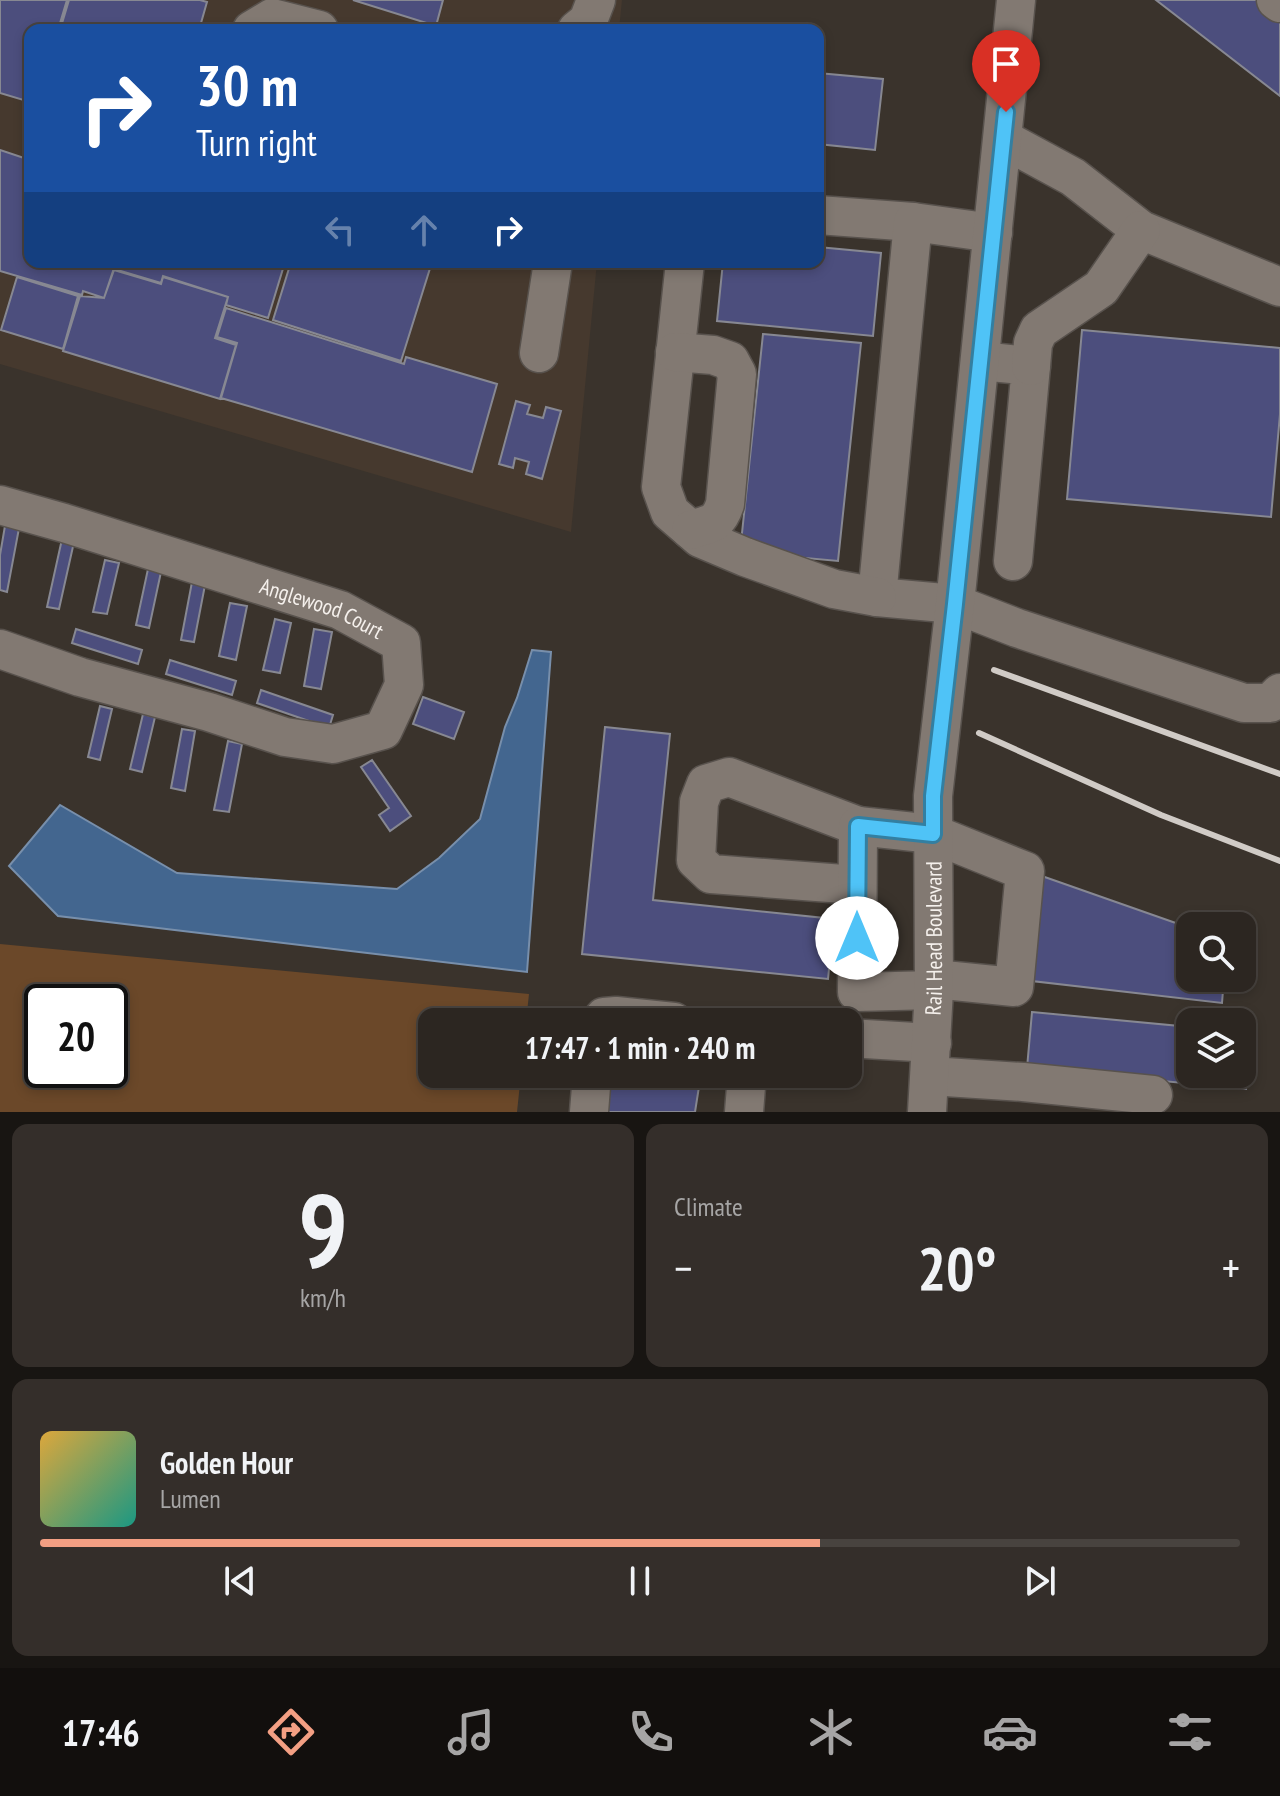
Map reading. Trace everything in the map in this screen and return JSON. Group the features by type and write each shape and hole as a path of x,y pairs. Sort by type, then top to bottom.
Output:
{"street":[{"name":"Rail Head Boulevard","path":"930,1077 934,984 933,796 1016,0"},
{"path":"262,24 272,18 296,24"},
{"path":"1003,139 1073,177 1141,230 1280,287"},
{"path":"824,215 913,222 993,233"},
{"path":"877,597 913,222"},
{"path":"1013,561 1033,343 1039,330 1101,288 1141,230"},
{"path":"539,353 552,268"},
{"path":"684,268 661,487 670,512 700,538 834,589 877,597 955,604 1017,628 1244,703 1270,703 1280,693"},
{"path":"675,352 713,355 730,361 737,374 725,504 721,517 691,530"},
{"path":"980,361 1031,366"},
{"name":"Anglewood Court","path":"0,505 340,610 401,643 404,685 383,730 333,744 285,737 209,712 80,677 0,649"},
{"path":"857,885 711,874 696,860 699,802 706,784 729,777 858,826 933,834 1025,871 1014,987 934,984 857,992 858,826"},
{"path":"862,1045 930,1077 1023,1082 1153,1095"},
{"path":"589,1112 591,1088"},
{"path":"744,1112 746,1088"}],"shaded area":[{"path":"0,0 622,0 620,24 24,24 24,268 596,268 571,532 0,364"},
{"path":"0,944 529,994 528,1008 418,1008 418,1088 520,1088 517,1112 0,1112"}],"water":[{"path":"532,650 551,652 527,972 58,916 9,866 60,805 177,873 397,889 439,858 480,819 505,727"}],"building":[{"path":"0,0 67,0 60,24 24,24 24,100 0,93"},
{"path":"69,0 207,2 201,24 62,24"},
{"path":"353,0 443,0 437,24"},
{"path":"1156,0 1260,0 1280,15 1280,96"},
{"path":"824,74 883,79 875,150 824,145"},
{"path":"0,150 24,158 24,268 114,268 104,298 83,291 82,295 0,271"},
{"path":"824,248 881,253 873,336 717,321 722,268 824,268"},
{"path":"283,268 268,318 226,305 228,297 163,276 161,283 114,269"},
{"path":"289,268 430,268 401,361 273,320"},
{"path":"114,270 161,284 163,277 228,297 215,338 236,345 220,399 63,351 80,296 104,298"},
{"path":"17,277 78,296 63,349 1,330"},
{"path":"226,308 404,364 406,357 497,384 472,472 221,398 237,343 217,337"},
{"path":"1082,330 1280,348 1280,414 1271,517 1067,499"},
{"path":"763,334 861,343 838,561 740,552"},
{"path":"516,401 530,405 527,414 543,418 546,407 561,411 542,479 526,474 529,462 515,458 513,468 499,464"},
{"path":"6,520 20,523 7,592 0,590 0,555"},
{"path":"62,539 74,542 59,609 47,607"},
{"path":"105,560 119,563 107,614 93,612"},
{"path":"148,569 161,572 149,628 136,625"},
{"path":"192,582 205,585 194,642 181,640"},
{"path":"230,603 247,606 236,660 219,656"},
{"path":"275,619 291,623 280,673 263,670"},
{"path":"76,629 142,650 138,664 72,643"},
{"path":"314,629 332,632 321,689 304,686"},
{"path":"170,660 236,681 232,695 166,674"},
{"path":"261,690 333,715 329,728 257,703"},
{"path":"423,697 464,712 454,739 413,724"},
{"path":"100,706 112,709 100,760 88,757"},
{"path":"143,714 155,717 142,772 130,769"},
{"path":"605,727 670,734 653,900 834,919 828,979 582,954"},
{"path":"182,729 195,731 185,791 171,788"},
{"path":"228,741 242,744 229,812 214,810"},
{"path":"372,760 411,816 390,831 379,815 389,808 361,767"},
{"path":"1039,875 1176,923 1176,992 1223,992 1222,1003 1032,981"},
{"path":"1032,1012 1176,1026 1176,1082 1027,1068"},
{"path":"600,1088 699,1088 695,1112 597,1112"}],"railway":[{"path":"994,670 1280,774"},
{"path":"979,733 1161,815 1280,861"}],"route":[{"path":"857,938 858,826 933,834 933,796 1006,112"}]}
